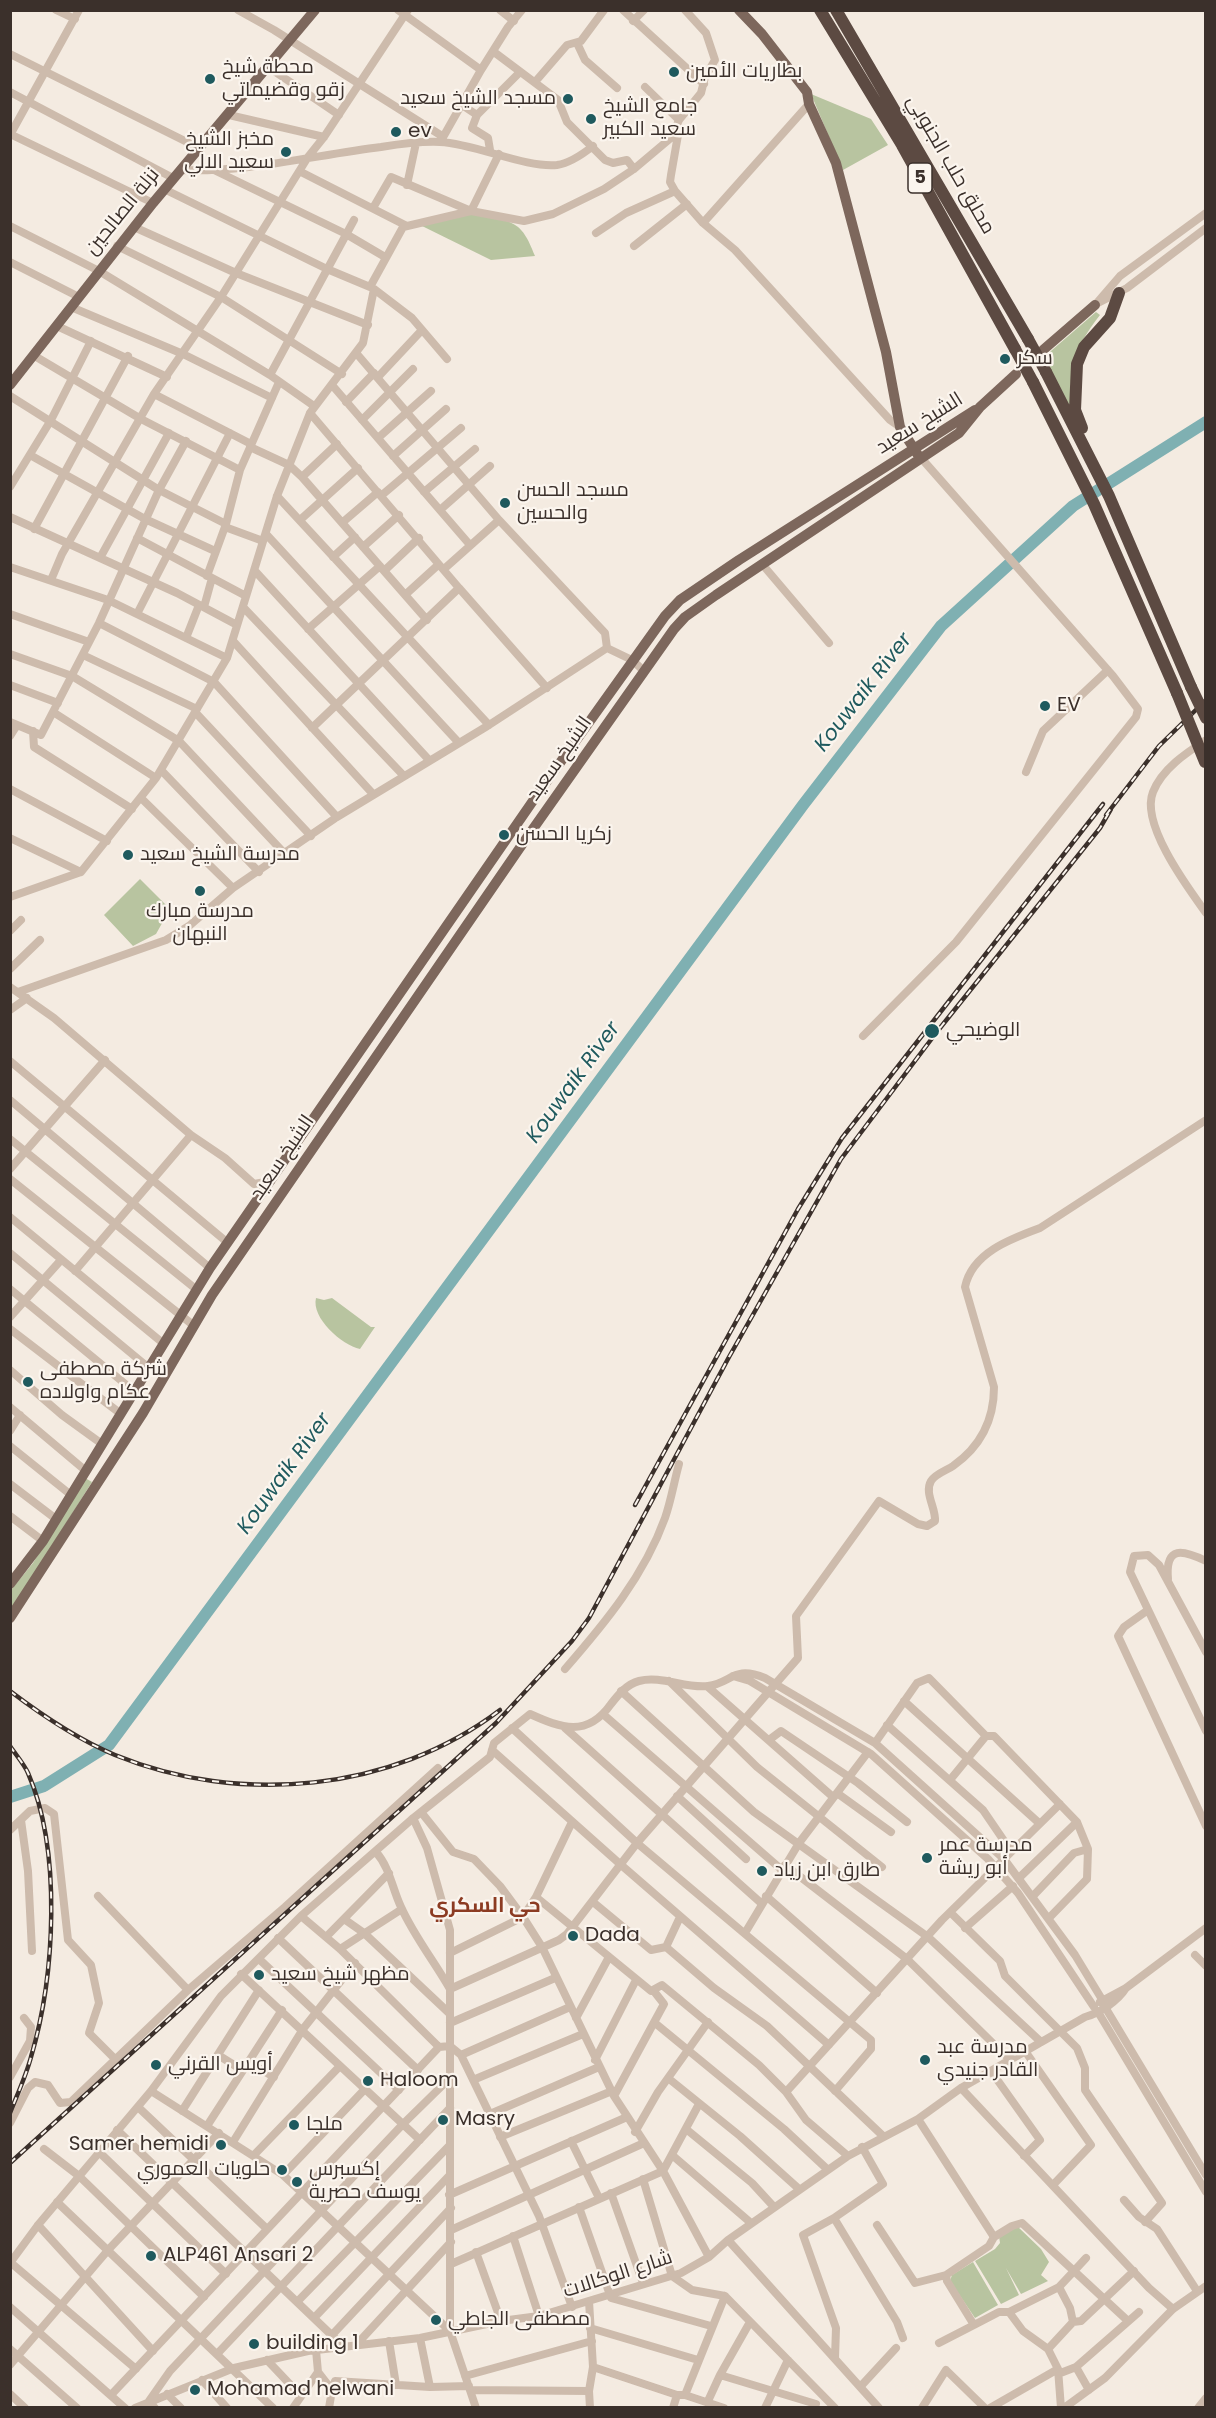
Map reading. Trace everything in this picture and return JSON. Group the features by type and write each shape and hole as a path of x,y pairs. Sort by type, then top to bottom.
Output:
{"highway":[{"name":"محلق حلب الجنوبي","path":"820,10 903,147 1033,382 1094,504 1205,762"},
{"name":"محلق حلب الجنوبي","path":"836,10 1028,339 1096,469"},
{"path":"1096,469 1075,410 1077,364 1084,347 1110,318 1119,293"},
{"name":"5","path":"1096,469 1206,718"}],"main road":[{"name":"نزلة الصالحين","path":"10,385 117,246 315,10"},
{"path":"739,10 762,34 807,92 809,104 836,163 886,352 900,427 922,459"},
{"path":"1043,350 1095,305"},
{"path":"980,407 1016,374"},
{"name":"الشيخ سعيد","path":"10,1584 43,1541 210,1268 633,660 680,600 914,449 953,421 980,407"},
{"name":"الشيخ سعيد","path":"10,1618 143,1413 193,1324 288,1182 644,671 685,617 959,433 980,407"},
{"path":"273,1178 288,1182"}],"street":[{"path":"56,10 75,19"},
{"path":"79,10 11,134 153,203"},
{"path":"238,10 359,84 442,139 540,165 558,165 579,157 593,146"},
{"path":"500,10 514,21"},
{"path":"442,139 481,70 522,10"},
{"path":"535,82 567,45 577,43 604,10"},
{"path":"623,10 704,84"},
{"path":"633,21 644,10"},
{"path":"685,10 706,33 715,56 701,93 679,120 670,182 703,223 735,250 890,420 900,427"},
{"path":"51,580 154,394 221,297 301,172 308,157 339,115 403,12 481,70"},
{"path":"577,43 585,60 617,88"},
{"path":"494,52 558,100 567,122 605,160 613,163 627,160 634,169"},
{"path":"10,54 199,148"},
{"path":"268,67 339,115"},
{"path":"490,150 488,138 472,128 477,115 520,72"},
{"path":"645,87 679,120"},
{"path":"10,92 177,174 442,139"},
{"path":"703,223 809,104"},
{"path":"462,105 477,115"},
{"path":"229,115 324,137"},
{"path":"373,208 389,178 471,211 524,221 553,214 604,189 634,169 676,132"},
{"path":"407,184 416,143"},
{"path":"471,211 499,154"},
{"path":"214,170 346,234 385,257"},
{"path":"301,172 405,225 471,211"},
{"path":"164,189 327,270 372,288 399,306 447,359"},
{"path":"596,233 626,213 675,191"},
{"path":"634,246 687,204"},
{"path":"1095,305 1120,276 1206,213"},
{"path":"270,375 354,220"},
{"path":"10,225 99,271 270,375 312,410 337,444 547,688"},
{"path":"10,897 81,872 158,774 214,682 232,641 277,496 289,465 312,410 342,374 363,343 368,325 372,288 385,257 405,225"},
{"path":"134,227 236,273 368,325"},
{"path":"1095,305 1119,293 1206,228"},
{"path":"117,246 221,297 342,374"},
{"path":"10,262 79,297"},
{"path":"71,307 183,354 272,399"},
{"path":"57,326 128,356 167,377"},
{"path":"346,402 422,330"},
{"path":"10,487 51,420 91,341"},
{"path":"357,354 499,520 605,633 607,648"},
{"path":"33,355 141,419 240,470"},
{"path":"34,529 107,399 128,356"},
{"path":"362,420 413,369"},
{"path":"186,638 201,606 240,470 279,382"},
{"path":"332,385 470,546"},
{"path":"378,438 431,391"},
{"path":"154,394 289,465 343,522 427,620"},
{"path":"10,396 84,440 159,490 225,526 265,538 333,607 459,743"},
{"path":"393,456 446,410"},
{"path":"343,522 408,473 461,428"},
{"path":"137,614 230,433"},
{"path":"100,558 169,434"},
{"path":"10,736 14,723 41,735 99,623 159,490 186,441"},
{"path":"302,477 337,444"},
{"path":"424,492 476,449"},
{"path":"30,455 98,495 215,551"},
{"path":"863,1036 956,942 1136,717 1138,709 1108,670 922,459"},
{"path":"440,510 490,466"},
{"path":"300,520 358,468"},
{"path":"277,496 407,639 489,724"},
{"path":"363,547 399,515"},
{"path":"10,517 154,583 237,625"},
{"path":"405,595 470,546 499,520"},
{"path":"333,557 355,537"},
{"path":"137,538 246,596"},
{"path":"308,629 358,585 419,538"},
{"path":"762,564 829,643"},
{"path":"10,567 108,600 226,658"},
{"path":"255,571 429,760"},
{"path":"312,728 459,588"},
{"path":"243,607 403,775"},
{"path":"10,614 89,642"},
{"path":"99,623 214,682 338,817"},
{"path":"232,641 373,794"},
{"path":"607,648 633,660 644,671"},
{"path":"14,989 166,940 189,926 234,888 338,817 547,688 607,648"},
{"path":"10,654 72,676 179,741 285,854"},
{"path":"83,655 196,711 311,836"},
{"path":"1026,772 1043,731 1108,670"},
{"path":"10,685 58,703"},
{"path":"53,712 158,774 259,872"},
{"path":"33,731 34,747 132,809"},
{"path":"1206,740 1183,755 1160,778 1152,794 1152,807 1158,837 1180,877 1206,913"},
{"path":"10,789 106,841"},
{"path":"141,798 234,888"},
{"path":"10,838 81,872"},
{"path":"10,931 21,920"},
{"path":"10,969 40,940"},
{"path":"14,989 105,1060 191,1135 225,1158 254,1184 273,1178"},
{"path":"10,1010 27,998"},
{"path":"10,1169 105,1060"},
{"path":"10,1061 228,1243"},
{"path":"10,1100 210,1268"},
{"path":"450,1989 559,1940 574,1927 620,1864 798,1658 796,1616 879,1501 918,1524 927,1526 935,1521 936,1513 928,1489 932,1479 969,1455 981,1439 994,1403 994,1387 965,1287 968,1273 975,1263 1014,1237 1040,1228 1206,1120"},
{"path":"75,1271 151,1179 191,1135"},
{"path":"10,1139 113,1225 196,1290"},
{"path":"10,1179 193,1324"},
{"path":"10,1217 164,1344"},
{"path":"10,1253 149,1368"},
{"path":"10,1317 61,1260"},
{"path":"10,1288 135,1392"},
{"path":"10,1329 121,1414"},
{"path":"10,1371 62,1415 102,1444"},
{"path":"10,1407 86,1471"},
{"path":"10,1431 20,1415"},
{"path":"10,1446 71,1495"},
{"path":"565,1669 621,1599 651,1552 666,1517 679,1464"},
{"path":"10,1484 56,1519"},
{"path":"10,1516 43,1541"},
{"path":"1206,1561 1186,1552 1160,1558 1148,1555 1134,1556 1130,1565 1130,1572 1206,1731"},
{"path":"1148,1555 1159,1565 1168,1579 1206,1652"},
{"path":"1168,1579 1167,1569 1171,1556"},
{"path":"1148,1610 1124,1627 1118,1636 1206,1826"},
{"path":"708,1687 730,1676 751,1674 776,1684 875,1743 1003,1858 1020,1877 1049,1918 1176,2136 1206,2192"},
{"path":"730,1676 750,1681 868,1752 886,1767 995,1866 1013,1886 1100,2006"},
{"path":"875,1743 916,1683 928,1678 986,1736 994,1736 1077,1822 1088,1849 1087,1879 1049,1918"},
{"path":"564,1727 590,1723 604,1714 621,1691 639,1681 669,1681 708,1687 835,1795 891,1832"},
{"path":"669,1681 727,1740 882,1867"},
{"path":"621,1691 754,1812 928,1937 1041,2042"},
{"path":"904,1701 1039,1823"},
{"path":"135,2369 11,2262 38,2225 151,2091 220,1996 301,1916 413,1818 490,1756 494,1743 530,1714 564,1727 661,1815 877,1993"},
{"path":"604,1714 784,1868 907,1959 1010,2060"},
{"path":"887,1725 984,1810 1011,1851"},
{"path":"512,1728 638,1843 871,2040 871,2049 835,2091"},
{"path":"769,1740 781,1731 849,1777 907,1822"},
{"path":"950,1780 986,1736"},
{"path":"492,1750 680,1917 829,2045"},
{"path":"745,1933 799,1843 868,1752"},
{"path":"886,1767 893,1758"},
{"path":"10,2124 31,2084 39,2081 48,2085 60,2103 66,2104 188,1990 285,1907 438,1768"},
{"path":"677,1796 747,1859"},
{"path":"786,2092 995,1866 1060,1804"},
{"path":"10,1830 30,1811 45,1808 54,1814 68,1940 91,1965 99,2003 89,2033 115,2059"},
{"path":"421,1812 453,1852 474,1859 500,1886 523,1917 542,1947 597,2064 635,2132 663,2171 709,2257"},
{"path":"413,1818 427,1848 450,1930 450,2331 476,2408"},
{"path":"21,1820 28,1871 32,1951"},
{"path":"450,1953 523,1917 536,1897 573,1822"},
{"path":"1020,1877 1077,1822"},
{"path":"1033,1896 1074,1853 1088,1849"},
{"path":"376,1852 387,1864 402,1909 419,1942 434,1960 450,1989"},
{"path":"327,1936 389,1873"},
{"path":"965,1928 1013,1886"},
{"path":"98,1896 188,1990"},
{"path":"501,2137 613,2093 664,2004 653,1990 651,1991 636,1980 536,1897"},
{"path":"593,1902 651,1950 666,1947"},
{"path":"340,1949 402,1909"},
{"path":"951,1913 1000,1961 1005,1976 1077,2048 1082,2058 1084,2090 1162,2203 1145,2222"},
{"path":"301,1916 327,1936 439,2047"},
{"path":"666,1947 680,1917"},
{"path":"344,1919 364,1934 450,2018"},
{"name":"شارع الوكالات","path":"135,2408 152,2404 167,2394 234,2368 316,2350 420,2338 501,2321 540,2316 608,2293 672,2276 709,2257 751,2223 862,2147 918,2119 961,2088 1085,2017 1206,1928"},
{"path":"278,1938 418,2070"},
{"path":"666,1947 714,1988 767,2026 883,2136"},
{"path":"1195,1954 1206,1966"},
{"path":"576,2018 609,1957"},
{"path":"259,1959 399,2090"},
{"path":"233,2142 303,2029 355,1964"},
{"path":"241,1974 303,2029 420,2140"},
{"path":"450,2018 555,1978"},
{"path":"490,2114 597,2064 636,1980"},
{"path":"653,1990 658,1985 667,1987 786,2092 806,2120 848,2156"},
{"path":"182,2110 259,1990"},
{"path":"461,2055 570,2007"},
{"path":"207,2126 282,2010"},
{"path":"10,2077 31,2037 31,2027 24,2018"},
{"path":"635,2132 668,2078 708,2022"},
{"path":"655,2023 784,2129 827,2169"},
{"path":"473,2080 584,2034"},
{"path":"111,2395 439,2047 450,2046 461,2055 542,2223 572,2307"},
{"path":"1025,2051 1090,2145 1053,2185"},
{"path":"218,2055 242,2070"},
{"path":"248,2062 274,2077"},
{"path":"254,2156 340,2066"},
{"path":"991,2071 1040,2140 1024,2156"},
{"path":"152,2404 170,2371 403,2124 450,2078"},
{"path":"668,2078 740,2136 799,2189"},
{"path":"961,2088 1134,2271 1173,2309"},
{"path":"283,2175 365,2089"},
{"path":"151,2091 283,2175 450,2331"},
{"path":"451,2264 663,2171 699,2104"},
{"path":"138,2107 267,2229"},
{"path":"218,2353 450,2108"},
{"path":"449,2195 627,2117"},
{"path":"918,2119 994,2237"},
{"path":"117,2130 343,2346"},
{"path":"686,2130 752,2183 774,2207"},
{"path":"10,2365 109,2249 219,2133"},
{"path":"1176,2136 1206,2175"},
{"path":"571,2141 599,2198"},
{"path":"451,2230 528,2193 644,2143"},
{"path":"297,2302 449,2146"},
{"path":"835,2358 836,2328 811,2251 803,2235 834,2218 883,2184 862,2147"},
{"path":"44,2149 79,2176 204,2297"},
{"path":"99,2152 226,2274"},
{"path":"1197,2161 1206,2153"},
{"path":"672,2155 751,2223"},
{"path":"314,2318 449,2176"},
{"path":"643,2179 672,2276 692,2290 725,2296 835,2408"},
{"path":"611,2193 643,2283"},
{"path":"1009,2312 1023,2331 1048,2349 1058,2372 1063,2408 1106,2378 1173,2309 1203,2289 1157,2229 1145,2222 1124,2200"},
{"path":"57,2202 183,2319 273,2408"},
{"path":"579,2207 611,2298 711,2326"},
{"path":"332,2335 451,2208"},
{"path":"834,2218 900,2327 903,2338"},
{"path":"877,2225 915,2283 946,2275 989,2246 994,2237 1022,2223 1128,2321"},
{"path":"38,2225 153,2351"},
{"path":"513,2236 540,2316"},
{"path":"728,2240 879,2408"},
{"path":"357,2344 404,2290 451,2242"},
{"path":"476,2252 501,2321"},
{"path":"939,2343 999,2312 1009,2312 1059,2287 1086,2258"},
{"path":"1048,2349 1073,2322 1081,2321 1134,2271"},
{"path":"946,2275 964,2313 974,2325"},
{"path":"1059,2287 1070,2308 1073,2322"},
{"path":"673,2408 698,2360 725,2296"},
{"path":"589,2301 593,2367 589,2391 590,2408"},
{"path":"10,2307 125,2408"},
{"path":"990,2408 1058,2372 1076,2367 1139,2312"},
{"path":"708,2401 750,2322"},
{"path":"590,2328 698,2360"},
{"path":"420,2338 430,2387"},
{"path":"389,2341 396,2385"},
{"path":"465,2376 592,2341"},
{"path":"861,2386 896,2348"},
{"path":"10,2349 77,2408"},
{"path":"316,2350 318,2372 332,2390"},
{"path":"267,2360 301,2396"},
{"path":"765,2408 788,2360"},
{"path":"593,2367 681,2395 708,2401 724,2408"},
{"path":"1076,2367 1089,2390"},
{"path":"922,2408 946,2370 985,2408"},
{"path":"293,2408 318,2372"},
{"path":"720,2376 815,2406 821,2393"},
{"path":"202,2380 227,2408"},
{"path":"329,2408 335,2381 430,2387 589,2391"},
{"path":"10,2394 25,2408"},
{"path":"167,2394 181,2408"},
{"path":"1198,2408 1206,2398"}],"green space":[{"path":"811,94 871,119 888,145 843,170"},
{"path":"475,213 507,221 520,228 535,256 491,260 420,225"},
{"path":"1096,312 1100,315 1079,349 1072,371 1070,411 1044,357"},
{"path":"140,879 170,909 156,934 133,946 104,915"},
{"path":"316,1298 324,1300 332,1298 371,1327 375,1327 360,1349 345,1342 329,1330 318,1314"},
{"path":"85,1478 92,1482 11,1611 11,1590 33,1563"},
{"path":"1017,2226 1041,2249 1049,2262 1041,2275 1048,2281 1021,2294 1006,2268 1019,2295 1001,2304 975,2261 995,2249 1000,2243 999,2236"},
{"path":"973,2262 998,2305 975,2318 950,2281 952,2275"}],"waterway":[{"name":"Kouwaik River","path":"10,1797 44,1786 109,1745 803,805 941,626 1073,506 1206,422"}],"railway":[{"path":"1106,815 1159,746 1206,700"},
{"path":"635,1505 798,1209 842,1138 1103,804"},
{"path":"10,2163 496,1723 572,1641 589,1618 729,1357 841,1159 936,1033 1100,828 1111,809"},
{"path":"10,1691 87,1742 115,1755 163,1771 213,1781 263,1785 314,1782 364,1774 412,1759 458,1738 500,1710"},
{"path":"10,1746 28,1773 39,1804 46,1839 51,1914 50,1952 39,2025 29,2064 10,2113"}],"place":[{"name":"بطاريات الأمين","path":"674,72"},
{"name":"محطة شيخ زقو وقضيماتي","path":"210,79"},
{"name":"مسجد الشيخ سعيد","path":"568,99"},
{"name":"جامع الشيخ سعيد الكبير","path":"591,119"},
{"name":"ev","path":"396,132"},
{"name":"مخبز الشيخ سعيد الالي","path":"286,152"},
{"name":"سكر","path":"1005,359"},
{"name":"مسجد الحسن والحسين","path":"505,503"},
{"name":"EV","path":"1045,706"},
{"name":"زكريا الحسن","path":"504,835"},
{"name":"مدرسة الشيخ سعيد","path":"128,855"},
{"name":"مدرسة مبارك النبهان","path":"200,891"},
{"name":"الوضيحي","path":"932,1031"},
{"name":"شركة مصطفى عكام واولاده","path":"28,1382"},
{"name":"مدرسة عمر أبو ريشة","path":"927,1858"},
{"name":"طارق ابن زياد","path":"762,1871"},
{"name":"Dada","path":"573,1936"},
{"name":"مظهر شيخ سعيد","path":"259,1975"},
{"name":"مدرسة عبد القادر جنيدي","path":"925,2060"},
{"name":"أويس القرني","path":"156,2065"},
{"name":"Haloom","path":"368,2081"},
{"name":"Masry","path":"443,2120"},
{"name":"ملجا","path":"294,2125"},
{"name":"Samer hemidi","path":"221,2145"},
{"name":"حلويات العموري","path":"282,2170"},
{"name":"إكسبرس يوسف حصرية","path":"297,2182"},
{"name":"ALP461 Ansari 2","path":"151,2256"},
{"name":"مصطفى الجاطي","path":"436,2320"},
{"name":"building 1","path":"254,2344"},
{"name":"Mohamad helwani","path":"195,2390"}],"district":[{"name":"حي السكري","path":"485,1907"}]}
